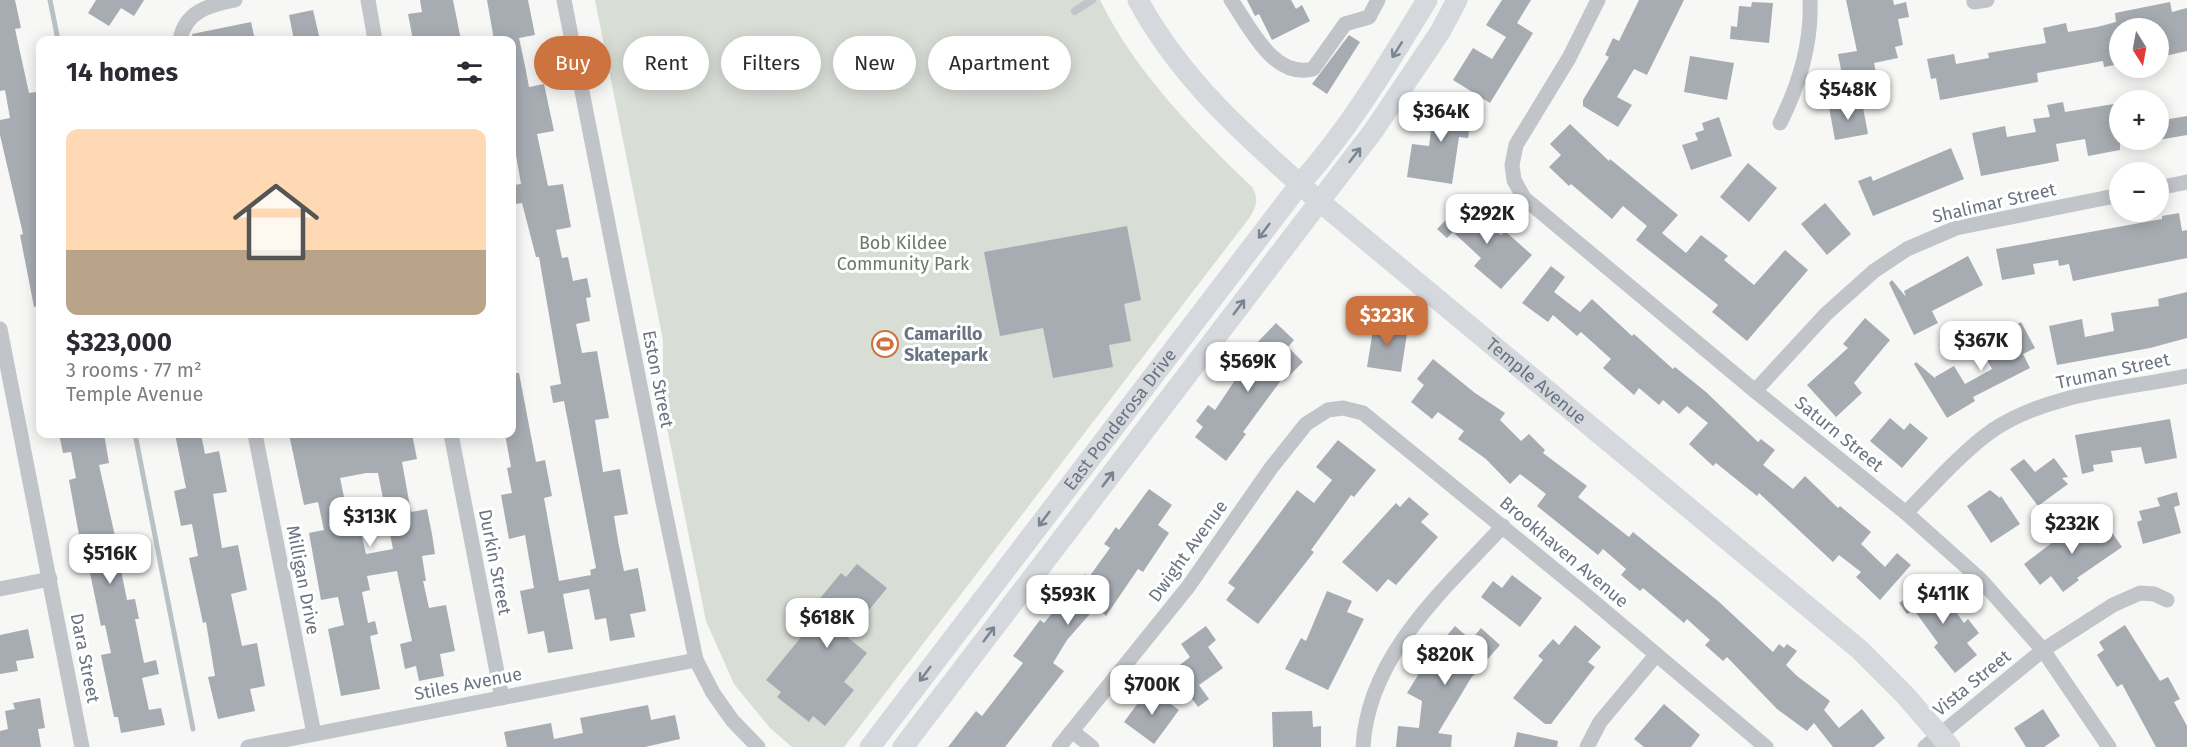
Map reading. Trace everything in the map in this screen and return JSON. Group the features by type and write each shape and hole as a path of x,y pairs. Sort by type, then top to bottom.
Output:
{"main road":[{"name":"Temple Avenue","path":"1138,0 1167,46 1210,100 1241,133 1319,201 1833,626 1883,672 1939,743"},
{"name":"East Ponderosa Drive","path":"870,747 1300,184 1323,158 1368,96 1427,0"},
{"name":"East Ponderosa Drive","path":"903,747 1374,130 1440,32 1457,0"}],"street":[{"path":"181,36 187,21 194,14 207,6 235,0"},
{"path":"368,0 374,36"},
{"name":"Eston Street","path":"564,0 696,660 713,693 732,720 758,747"},
{"path":"1231,0 1263,47 1278,61 1301,72 1313,69 1344,24 1370,17 1378,0"},
{"name":"Saturn Street","path":"1598,0 1569,57 1516,145 1512,165 1514,180 1524,198 1755,391 1906,513 1980,579 2043,650 2109,747"},
{"path":"1780,123 1797,83 1804,59 1810,0"},
{"path":"2169,186 2187,182"},
{"name":"Shalimar Street","path":"1755,391 1826,314 1874,271 1907,249 1956,228 2109,197"},
{"name":"Dara Street","path":"0,329 5,380 50,579 82,747"},
{"name":"Truman Street","path":"1906,513 1992,430 2024,414 2060,401 2187,376"},
{"name":"Brookhaven Avenue","path":"1328,410 1343,408 1364,413 1503,526 1766,747"},
{"name":"Dwight Avenue","path":"1059,747 1188,587 1299,433 1314,417 1328,410"},
{"name":"Milligan Drive","path":"256,438 314,734"},
{"name":"Durkin Street","path":"452,438 502,698"},
{"path":"1363,747 1372,694 1388,661 1453,580 1503,526"},
{"path":"0,589 50,579"},
{"name":"Vista Street","path":"1939,743 2043,650 2130,597 2148,593 2167,600"},
{"path":"1587,747 1600,722 1656,654"},
{"name":"Stiles Avenue","path":"248,747 696,660"},
{"path":"1072,731 1092,747"}],"lane":[{"path":"1075,10 1092,0"}],"green space":[{"name":"Bob Kildee Community Park","path":"595,0 1100,0 1114,27 1131,52 1168,100 1252,187 1256,195 1256,205 1250,217 844,747 792,747 770,728 734,684 706,621 663,408 663,340 611,80 611,36 602,36"}],"building":[{"path":"0,0 15,0 21,28 15,29 29,93 36,92 36,307 34,307 20,235 23,234 0,135 0,120 10,118 5,90 0,91"},
{"path":"96,0 144,0 134,16 121,8 109,26 88,13"},
{"path":"420,0 453,0 460,36 412,36 408,14 422,12"},
{"path":"487,0 528,0 535,35 519,38 529,87 534,86 534,90 545,90 554,131 537,134 548,186 563,184 571,227 556,230 562,258 568,257 573,281 587,278 591,297 586,298 590,321 576,324 582,353 597,351 609,418 595,420 603,472 620,469 628,514 614,516 618,541 624,571 638,568 646,611 630,614 635,637 610,641 606,618 595,620 589,589 563,594 573,649 548,653 544,631 528,634 520,591 534,588 525,535 509,539 501,495 512,493 507,468 511,467 506,438 516,438 516,373 519,373 536,462 545,460 552,496 544,498 559,581 591,575 590,570 596,568 564,401 553,403 550,386 561,384 539,257 536,257 522,203 516,204 516,185 521,184 516,155 516,36 493,36"},
{"path":"1247,0 1291,0 1296,9 1302,5 1310,21 1272,40 1259,14 1255,16"},
{"path":"1502,0 1531,0 1517,23 1533,33 1490,103 1453,80 1473,48 1492,59 1506,37 1486,25"},
{"path":"1639,0 1684,0 1647,75 1634,69 1617,97 1632,105 1618,127 1583,106 1583,100 1609,57 1605,55 1613,38 1619,41"},
{"path":"1846,0 1893,0 1894,5 1906,2 1909,17 1898,19 1903,45 1895,47 1898,58 1874,63 1876,73 1843,80 1838,54 1857,51"},
{"path":"1752,2 1773,3 1769,43 1730,39 1731,26 1737,27 1739,6 1751,7"},
{"path":"2170,2 2172,12 2187,8 2187,51 2169,55 2169,18 2116,18 2115,13"},
{"path":"313,10 319,36 293,36 289,15"},
{"path":"251,22 254,36 192,36 192,34"},
{"path":"2066,23 2068,32 2109,24 2109,66 2104,67 2103,61 2037,73 2038,82 1940,100 1936,78 1931,79 1927,59 1954,54 1956,64 1989,58 1988,53 2046,43 2043,28"},
{"path":"1349,35 1360,42 1327,94 1312,84"},
{"path":"1690,56 1734,63 1727,100 1684,92"},
{"path":"1435,100 1473,105 1468,138 1459,137 1452,184 1407,177 1412,144 1429,146"},
{"path":"1862,102 1868,134 1835,140 1829,107"},
{"path":"2063,102 2065,112 2109,105 2109,150 2120,150 2088,156 2085,139 2056,144 2059,161 1981,176 1972,133 2005,126 2007,137 2036,132 2033,119 2050,117 2047,105"},
{"path":"2187,116 2187,135 2169,138 2169,119"},
{"path":"1719,117 1732,156 1691,170 1682,145 1698,140 1695,133 1704,130 1702,123"},
{"path":"1570,124 1609,161 1610,159 1678,215 1662,233 1686,253 1701,235 1728,256 1724,260 1754,285 1785,250 1808,270 1747,341 1712,312 1718,305 1636,240 1647,226 1623,206 1612,219 1571,184 1569,186 1549,167 1561,155 1550,144"},
{"path":"1951,148 1964,179 1873,216 1858,181 1871,176 1873,181"},
{"path":"1748,163 1777,188 1749,222 1720,197"},
{"path":"1464,201 1501,235 1505,231 1532,255 1501,289 1474,266 1481,258 1453,232 1447,238 1437,229"},
{"path":"1825,203 1851,234 1827,255 1801,224"},
{"path":"2179,213 2182,231 2187,230 2187,258 2073,281 2069,264 2059,266 2058,260 2033,264 2035,274 2002,280 1996,249 2145,222 2169,222 2169,215"},
{"path":"1127,226 1141,300 1124,304 1131,341 1109,345 1113,367 1053,378 1043,328 1000,336 984,252"},
{"path":"1968,256 1983,285 1932,311 1938,323 1914,335 1889,283 1892,280 1906,297 1904,291"},
{"path":"1551,266 1565,277 1554,292 1580,312 1592,299 1632,336 1634,334 1673,369 1675,367 1706,392 1758,442 1761,439 1775,450 1763,465 1793,489 1805,476 1838,508 1840,506 1871,532 1861,544 1885,567 1897,553 1911,565 1880,600 1856,577 1861,572 1839,555 1833,562 1759,493 1757,496 1716,463 1713,466 1689,444 1708,423 1687,406 1679,414 1663,400 1659,405 1639,388 1634,395 1603,368 1611,359 1581,332 1577,336 1553,315 1548,322 1522,303"},
{"path":"2187,292 2187,338 2150,348 2057,365 2049,326 2082,319 2085,337 2114,331 2111,313 2159,306 2158,299"},
{"path":"1375,318 1397,322 1395,332 1407,334 1401,372 1367,367"},
{"path":"1865,318 1890,340 1854,383 1862,393 1836,417 1807,385 1848,348 1843,344"},
{"path":"2021,322 2035,348 2023,354 2030,368 1973,397 1975,401 1947,418 1914,364 1916,362 1936,379 1935,377 1954,366 1965,384 1992,369 1987,360 1993,357 1985,341 2005,330 2013,344 2010,328"},
{"path":"1276,323 1294,340 1288,347 1303,362 1284,381 1282,379 1243,432 1246,434 1226,461 1195,437 1203,427 1196,421 1208,405 1215,410 1254,352 1251,349"},
{"path":"1433,359 1475,393 1505,413 1500,420 1521,441 1529,434 1545,450 1543,453 1587,486 1578,497 1629,537 1633,532 1718,601 1773,652 1779,644 1784,648 1787,644 1797,651 1786,665 1830,701 1824,710 1839,728 1862,709 1885,738 1874,747 1833,747 1814,723 1807,731 1777,709 1727,657 1723,661 1705,645 1710,640 1687,619 1684,623 1643,588 1640,591 1621,575 1626,569 1603,549 1598,555 1537,506 1546,494 1520,474 1510,484 1486,459 1458,439 1464,431 1438,412 1432,419 1411,402 1424,385 1417,379"},
{"path":"1890,418 1904,430 1910,423 1928,438 1902,468 1870,441"},
{"path":"2170,419 2177,458 2145,464 2141,447 2111,451 2113,462 2093,465 2094,471 2082,474 2075,435"},
{"path":"60,438 105,438 109,463 99,465 115,536 123,535 124,543 130,541 135,568 121,570 127,600 135,599 139,619 135,619 144,663 156,660 159,674 142,678 149,710 161,708 165,725 121,733 118,717 114,717 101,655 111,653 105,625 101,626 89,568 85,568 69,480 76,478 71,452 63,453"},
{"path":"176,438 202,438 205,454 219,451 227,492 213,494 222,548 238,545 247,590 231,594 242,646 257,643 265,686 250,689 255,711 218,719 208,677 215,676 206,622 203,623 189,558 198,556 192,524 181,526 174,491 186,488"},
{"path":"290,438 413,438 417,459 402,462 411,512 427,509 435,554 422,556 426,581 423,581 429,608 446,605 455,651 440,654 444,676 419,681 416,666 405,669 400,644 412,641 397,571 367,576 370,590 362,592 368,623 375,621 378,634 370,636 380,689 341,696 328,629 344,625 338,597 321,600 309,533 324,530 318,502 304,505","holes":["378,473 393,549 366,554 360,528 351,530 340,478"]},
{"path":"1338,440 1376,470 1354,497 1351,495 1311,550 1314,552 1258,624 1226,600 1235,588 1228,583 1297,490 1314,503 1332,480 1316,467"},
{"path":"2054,458 2068,477 2062,478 2068,484 2038,506 2010,469 2024,459 2035,472"},
{"path":"1149,489 1172,505 1158,525 1169,533 1143,572 1138,569 1106,616 1096,607 1067,640 1053,663 1064,671 1005,747 948,747 976,711 982,716 1023,663 1013,656 1040,620 1044,623 1085,574 1089,577 1110,548 1104,544 1116,527 1119,530"},
{"path":"1990,490 2000,498 2001,496 2020,524 1991,543 1967,506"},
{"path":"2177,492 2180,505 2174,507 2181,533 2143,544 2137,522 2142,520 2139,511 2160,506 2157,498"},
{"path":"1409,497 1429,514 1421,522 1438,537 1396,585 1388,579 1377,592 1342,562 1396,503 1400,507"},
{"path":"2086,517 2100,538 2111,531 2122,547 2077,578 2079,580 2063,592 2051,576 2040,585 2024,564"},
{"path":"857,564 887,588 847,637 867,653 844,682 854,690 825,726 813,716 809,722 777,697 781,692 766,680 802,636 794,630 841,573 846,577"},
{"path":"1512,575 1542,598 1520,627 1481,597 1493,581 1502,588"},
{"path":"1932,579 1964,623 1968,619 1979,633 1967,643 1977,655 1955,673 1934,647 1938,643 1914,610 1907,614 1899,603"},
{"path":"1327,591 1352,601 1347,612 1364,619 1328,690 1285,669 1301,638 1306,641"},
{"path":"1575,625 1601,647 1588,662 1595,667 1551,724 1545,724 1513,698 1543,660 1538,656 1553,639 1559,645"},
{"path":"2125,625 2160,681 2168,677 2180,699 2174,702 2187,726 2187,747 2156,747 2122,684 2117,687 2097,655 2104,650 2099,642"},
{"path":"1206,626 1216,640 1208,647 1223,668 1199,685 1209,699 1198,707 1172,671 1190,657 1181,644"},
{"path":"1455,626 1471,640 1481,628 1500,645 1471,678 1438,733 1452,735 1451,747 1396,747 1398,726 1419,728 1422,701 1407,693 1431,654"},
{"path":"28,629 34,658 16,661 18,671 0,674 0,635"},
{"path":"1149,688 1179,710 1154,744 1124,722"},
{"path":"40,698 45,728 38,729 41,747 0,747 0,731 8,729 5,711 15,709 13,703"},
{"path":"1664,704 1700,735 1691,747 1644,747 1634,739"},
{"path":"648,705 651,720 675,715 680,739 645,747 507,747 504,732 551,723 554,739 583,733 580,718"},
{"path":"2043,709 2060,736 2044,747 2026,747 2014,728"},
{"path":"1312,711 1313,727 1321,726 1321,747 1273,747 1272,712"},
{"path":"1517,732 1558,741 1557,747 1514,747"}],"waterway":[{"path":"50,0 57,36"},
{"path":"136,438 193,729"}],"place":[{"name":"Camarillo Skatepark","path":"885,344"}]}
